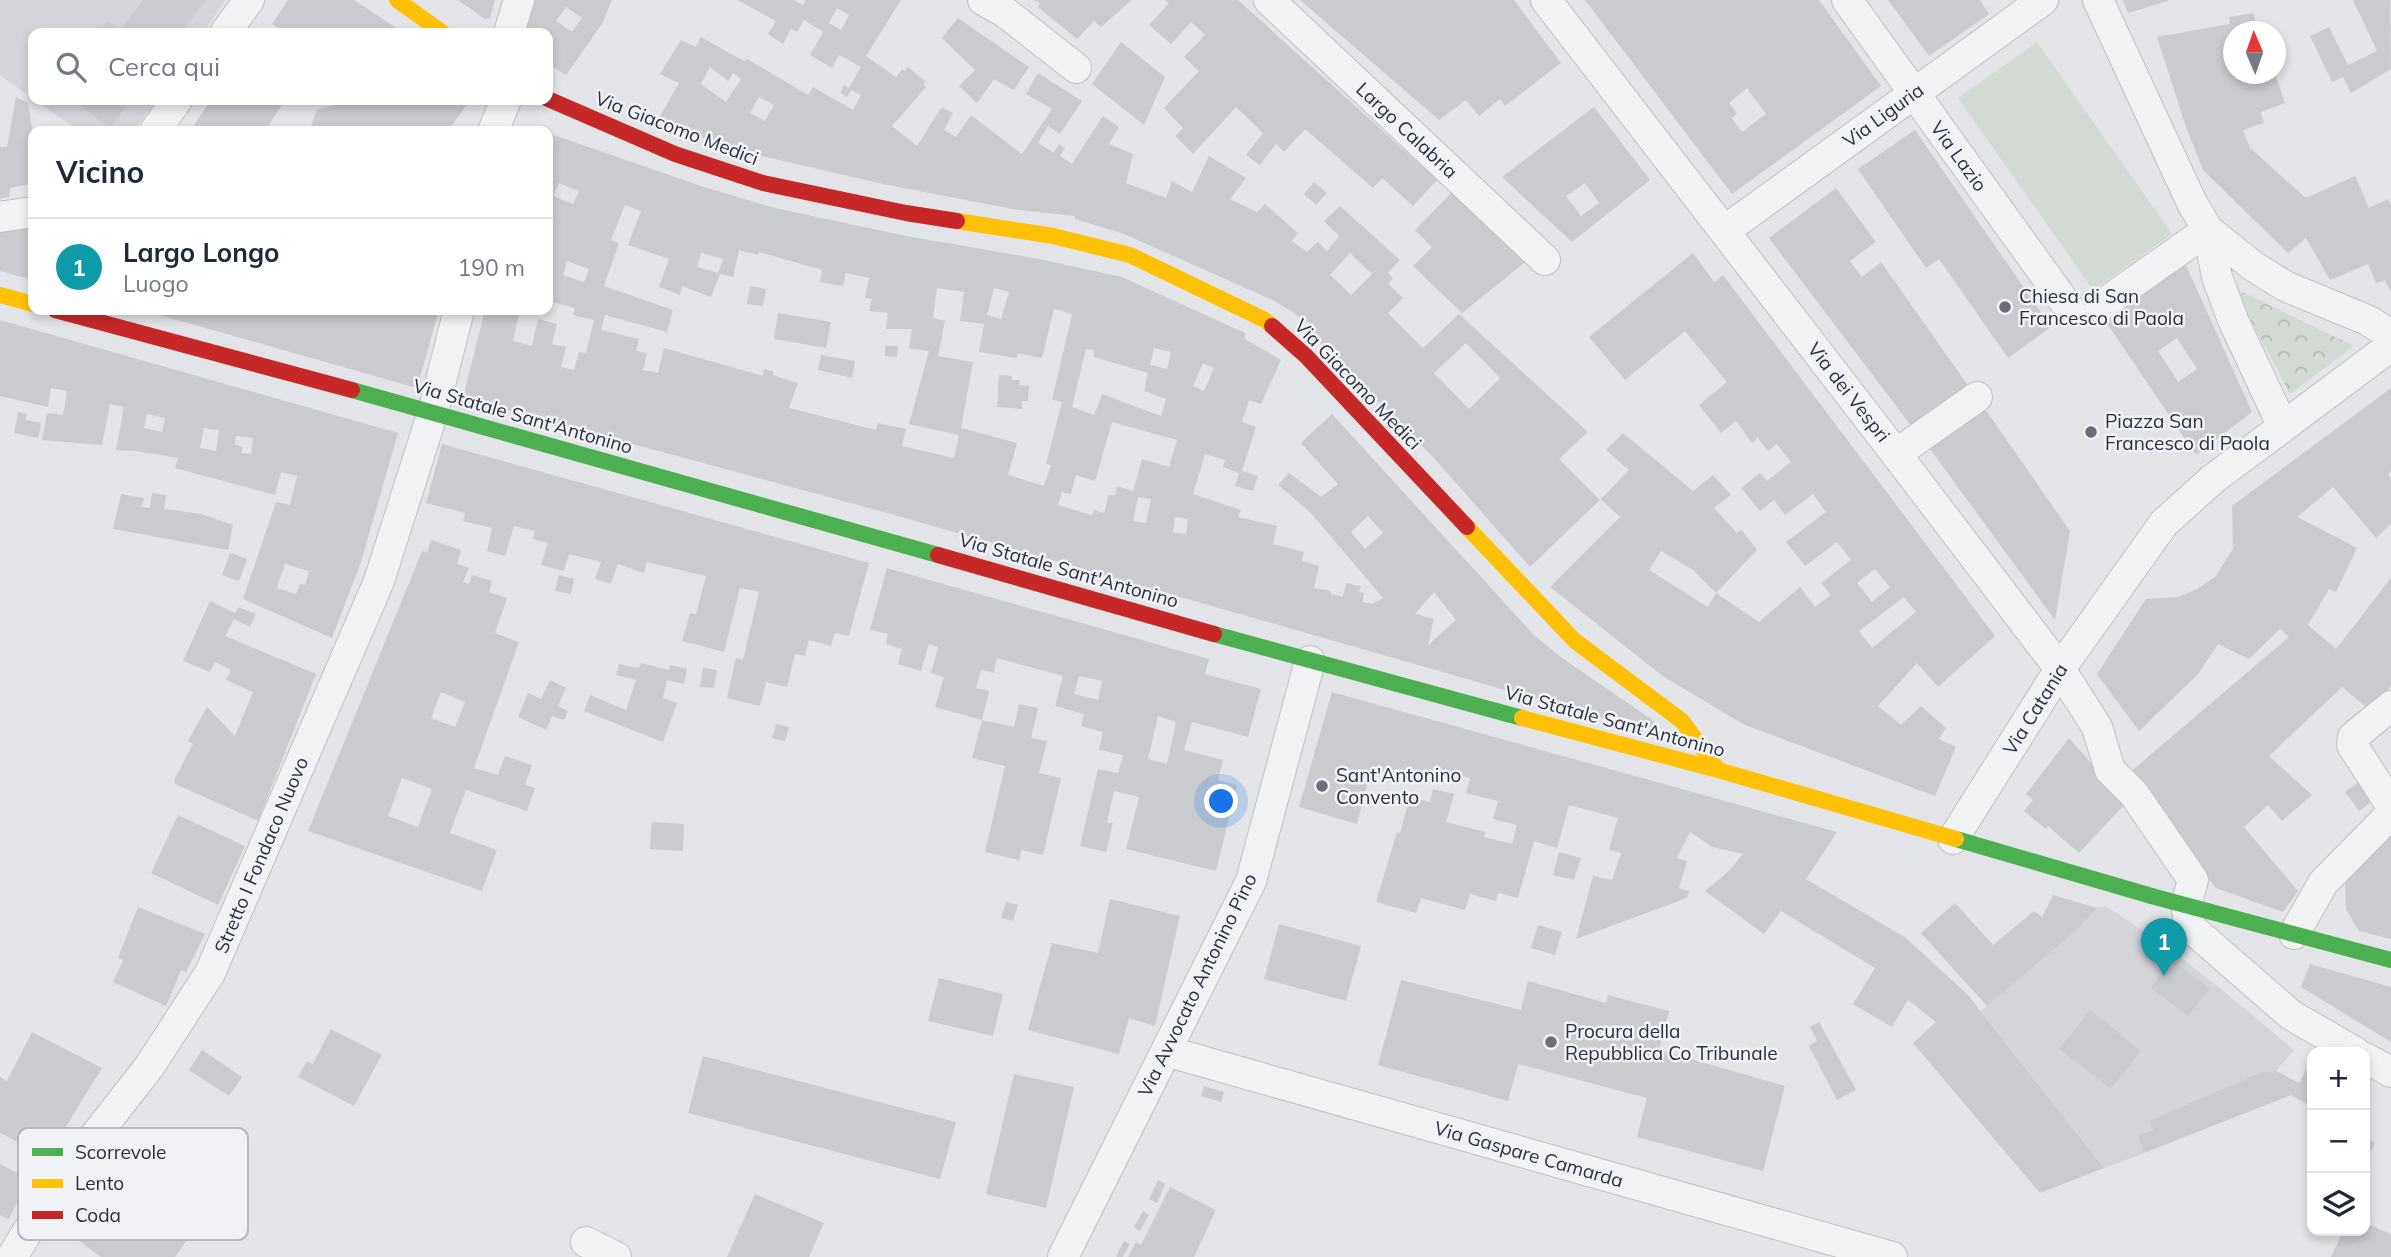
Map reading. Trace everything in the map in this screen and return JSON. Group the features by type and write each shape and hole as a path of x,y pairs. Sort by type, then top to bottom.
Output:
{"street":[{"path":"229,28 249,0"},
{"path":"397,0 436,28"},
{"path":"511,28 519,0"},
{"path":"983,0 1006,13 1076,68"},
{"name":"Largo Calabria","path":"1269,0 1545,260"},
{"name":"Via dei Vespri","path":"1546,0 2060,669 2097,727 2109,770 2134,794 2193,880 2186,905"},
{"name":"Via Lazio","path":"1847,0 2070,311"},
{"name":"Via Liguria","path":"1724,231 2043,0"},
{"path":"2098,0 2192,204 2208,230 2253,266 2285,286 2367,320 2391,335"},
{"name":"Via Giacomo Medici","path":"553,101 675,154 763,183 906,213 1053,236 1130,255 1265,320 1306,356 1575,641 1682,721 1718,770"},
{"path":"159,126 173,105"},
{"path":"495,126 504,105"},
{"path":"0,217 28,213"},
{"path":"2100,306 2208,230"},
{"path":"2208,230 2217,277 2225,299 2283,427 2391,346"},
{"path":"0,295 28,303"},
{"name":"Via Statale Sant'Antonino","path":"74,315 433,412 1310,661 1718,770 2304,937"},
{"name":"Stretto I Fondaco Nuovo","path":"101,1128 149,1067 211,973 379,581 433,412 458,315"},
{"path":"1896,454 1978,397"},
{"name":"Via Catania","path":"1953,839 2060,669 2120,581 2164,523 2213,479 2283,427"},
{"name":"Via Avvocato Antonino Pino","path":"1063,1257 1251,881 1310,661"},
{"path":"2391,706 2353,737 2352,745 2391,805"},
{"path":"2391,814 2323,883 2304,937 2391,960"},
{"path":"2186,905 2190,928 2291,1015 2346,1047"},
{"name":"Via Gaspare Camarda","path":"1166,1051 1892,1257"},
{"path":"2370,1061 2391,1072"},
{"name":"Stretto I Fondaco Nuovo","path":"12,1257 22,1240"},
{"path":"586,1242 616,1257"}],"shaded area":[{"path":"0,0 225,0 206,28 28,28 28,95 0,75"},
{"path":"42,105 153,105 138,126 72,126"},
{"path":"2106,906 2168,948 2294,1050 2276,1071 2261,1072 2149,1121 2153,1130 2144,1153 2104,1168 1981,1011 2075,932 2097,908"}],"green space":[{"path":"2037,42 2172,234 2093,290 1958,98"},
{"path":"2234,288 2354,346 2290,394"}],"building":[{"path":"143,0 206,0 185,28 122,28"},
{"path":"288,0 354,0 396,28 278,28 272,24"},
{"path":"458,0 495,0 490,18 485,19"},
{"path":"531,0 612,0 602,24 566,75 553,67 553,28 521,28","holes":["566,7 582,18 572,32 556,21"]},
{"path":"737,0 794,0 803,5 805,0 901,0 866,56 896,77 902,69 905,71 908,67 926,82 923,84 926,87 892,126 917,146 942,107 953,113 944,130 956,137 971,115 1022,154 1052,109 1026,94 1038,73 1082,101 1060,134 1048,126 1038,143 1054,153 1059,144 1065,148 1060,156 1072,164 1103,116 1119,127 1109,144 1133,154 1126,183 1166,198 1172,181 1192,192 1209,156 1246,178 1230,199 1257,212 1265,204 1298,233 1292,241 1307,252 1318,242 1327,251 1339,236 1324,221 1340,206 1400,260 1388,273 1393,278 1388,284 1403,298 1388,313 1423,348 1459,314 1588,432 1559,459 1600,500 1530,567 1434,458 1307,330 1311,324 1275,301 1124,234 1075,219 1075,216 1012,209 883,184 723,147 659,118 679,83 660,74 681,40 696,47 701,37 744,61 747,59 808,95 813,87 853,110 861,95 851,90 847,97 840,93 844,85 849,88 861,67 839,55 832,68 810,55 823,32 804,20 797,32 791,29 783,44 768,34 776,21","holes":["837,8 849,15 841,30 829,23","710,67 728,81 733,73 741,79 726,102 701,84","759,97 774,105 765,121 750,113","1350,253 1372,274 1351,295 1330,275","1466,343 1500,378 1469,409 1434,373"]},
{"path":"1034,0 1132,0 1101,27 1094,21 1077,39 1038,7 1040,3"},
{"path":"1165,0 1238,0 1437,180 1413,206 1382,178 1373,188 1305,129 1284,152 1276,144 1260,165 1246,155 1263,133 1236,107 1193,154 1175,136 1183,128 1164,108 1199,71 1184,57 1205,35 1191,22 1171,44 1149,25 1169,3"},
{"path":"1300,0 1514,0 1561,63 1505,106 1500,99 1479,116 1466,100 1439,120"},
{"path":"1585,0 1819,0 1881,86 1732,194","holes":["1747,88 1766,114 1742,132 1732,118 1737,114 1729,103"]},
{"path":"1888,0 1980,0 1989,14 1929,56"},
{"path":"2123,0 2168,0 2168,1 2128,13"},
{"path":"2353,0 2390,0 2391,69 2351,93 2343,77 2332,82 2310,36 2329,27 2348,65 2377,51"},
{"path":"2254,13 2255,21 2230,21 2229,17"},
{"path":"958,18 1029,67 1014,90 994,79 977,103 959,86 975,70 942,38"},
{"path":"107,21 116,28 102,28"},
{"path":"2223,25 2223,84 2278,84 2285,103 2261,112 2264,123 2243,130 2250,148 2306,198 2355,176 2369,208 2388,199 2391,206 2391,292 2385,280 2376,283 2368,264 2330,280 2306,238 2288,253 2203,170 2157,37"},
{"path":"1121,42 1165,77 1144,125 1092,84"},
{"path":"16,97 28,103 32,126 28,126 28,184 10,188 9,197 0,199 0,147 7,147"},
{"path":"79,105 127,105 112,126 107,126"},
{"path":"208,105 282,105 268,126 193,126"},
{"path":"334,105 466,105 452,126 311,126 317,110"},
{"path":"1594,107 1650,180 1572,242 1502,177","holes":["1585,183 1599,203 1581,216 1566,196"]},
{"path":"1915,130 2051,327 2008,358 1939,259 1926,268 1858,169"},
{"path":"553,135 704,187 775,208 1122,277 1245,333 1245,339 1281,360 1261,404 1249,400 1242,422 1256,427 1242,471 1258,476 1253,491 1235,486 1239,473 1223,467 1225,460 1205,454 1193,494 1241,510 1238,517 1277,526 1273,544 1304,552 1302,561 1319,566 1314,588 1331,591 1331,594 1343,597 1346,583 1361,586 1359,592 1364,593 1363,602 1372,604 1383,598 1310,512 1278,485 1289,473 1321,497 1338,484 1301,443 1332,414 1534,635 1562,658 1654,721 1652,732 891,514 463,398 484,315 519,315 513,341 532,346 538,319 557,324 552,344 566,347 561,367 574,370 579,352 586,353 594,320 573,315 575,308 553,302 553,196","holes":["559,183 579,191 573,204 553,196","625,205 641,211 628,245 669,259 659,287 680,295 682,286 711,297 720,274 733,277 739,250 758,255 759,252 822,270 820,282 843,286 846,273 869,278 865,298 872,299 869,311 888,313 886,329 912,329 909,348 929,351 909,424 959,435 954,458 902,446 906,429 878,423 876,430 789,408 798,383 773,375 773,371 764,369 763,376 664,348 658,373 643,370 647,353 636,351 639,339 601,330 605,315 667,332 673,310 604,286 619,243 611,240","701,253 723,259 718,273 697,267","567,261 589,269 584,282 563,275","937,288 964,292 960,321 984,324 979,352 1017,358 1017,353 1042,358 1054,309 1072,314 1052,400 1062,402 1046,464 1051,465 1044,486 1008,475 1017,443 961,428 973,362 938,356 945,321 933,318","994,288 1009,292 1001,319 987,315","1154,348 1171,352 1167,369 1150,365","1086,349 1094,350 1094,357 1148,373 1144,391 1166,399 1161,416 1102,394 1094,415 1072,407","1203,363 1214,368 1204,391 1193,386","1112,422 1177,440 1169,467 1142,459 1133,491 1117,486 1115,496 1109,494 1104,513 1094,510 1092,515 1058,505 1062,492 1071,494 1076,475 1095,481","1138,497 1151,499 1146,523 1133,521","1368,516 1383,533 1365,549 1351,532","1175,517 1188,519 1186,534 1173,532","1434,592 1456,620 1428,645 1434,619 1415,614"]},
{"path":"1314,182 1327,193 1316,205 1304,194"},
{"path":"1836,188 1876,242 1850,261 1862,277 1881,262 1969,387 1912,427 1769,238"},
{"path":"1453,191 1528,260 1462,313 1413,266 1432,247 1415,230"},
{"path":"28,224 28,279 0,271 0,228"},
{"path":"1693,253 1714,282 1723,275 1995,636 1938,687 1917,663 1878,706 1901,725 1921,706 1946,728 1939,739 1956,747 1935,796 1745,725 1664,677 1550,587 1620,517 1601,499 1629,470 1606,450 1623,433 1693,491 1713,475 1731,495 1714,508 1737,533 1741,529 1757,550 1716,593 1759,622 1800,587 1815,607 1831,595 1821,583 1851,560 1837,542 1805,566 1786,542 1826,512 1813,494 1785,515 1774,500 1760,511 1741,488 1760,473 1767,481 1791,462 1777,444 1768,451 1758,438 1752,443 1736,421 1721,433 1699,405 1727,382 1685,331 1625,380 1589,337","holes":["1661,551 1693,570 1716,593 1708,607 1649,570","1875,569 1890,587 1872,602 1857,583","1904,597 1916,612 1872,648 1859,631"]},
{"path":"2185,263 2252,412 2196,455 2106,322","holes":["2177,338 2197,369 2178,382 2158,351"]},
{"path":"750,286 766,289 763,306 747,304"},
{"path":"778,313 831,322 826,348 774,339"},
{"path":"160,315 438,315 417,388"},
{"path":"0,320 398,433 361,562 332,638 243,599 276,502 290,505 297,476 281,472 275,495 175,468 178,458 116,450 124,407 110,404 102,445 42,440 47,413 63,415 67,391 51,388 48,407 0,396","holes":["147,414 165,418 162,432 144,428","204,428 219,430 216,451 200,448","236,436 253,438 251,454 241,453 243,447 235,445","285,564 309,571 305,585 300,584 296,594 277,588"]},
{"path":"885,346 898,346 897,357 885,356"},
{"path":"821,355 855,361 852,378 818,370"},
{"path":"999,375 1012,376 1012,380 1020,380 1019,385 1029,386 1028,401 1022,401 1022,409 997,407"},
{"path":"2391,388 2391,471 2388,475 2391,478 2391,524 2376,538 2333,487 2297,517 2357,548 2336,592 2329,589 2308,625 2336,649 2391,578 2391,686 2370,710 2342,687 2269,756 2312,795 2282,821 2268,805 2244,827 2298,891 2283,912 2216,888 2128,774 2289,637 2280,629 2249,659 2218,644 2198,674 2139,731 2097,674 2146,599 2178,597 2215,577 2233,549 2232,506"},
{"path":"1985,409 2070,531 2055,620 1930,449"},
{"path":"18,412 27,414 25,420 41,423 38,438 14,433"},
{"path":"442,444 869,563 849,636 835,633 831,646 809,640 805,656 795,654 787,687 766,682 760,706 727,698 736,658 743,660 759,592 740,588 724,652 682,641 690,613 696,614 706,576 647,562 644,573 618,564 611,584 595,579 601,562 569,554 564,571 541,565 548,543 533,539 535,531 514,526 505,556 487,551 492,528 463,521 465,513 426,503"},
{"path":"152,493 166,495 164,509 201,514 233,525 228,550 113,529 121,494 144,498 142,507 150,508"},
{"path":"431,540 461,550 457,564 469,568 463,582 469,584 472,575 492,581 489,592 507,598 495,633 519,642 474,768 498,775 505,756 532,765 525,785 535,788 527,811 466,790 450,833 497,850 482,891 308,831 422,551 427,553","holes":["441,692 465,702 455,727 431,718","402,778 432,789 418,827 388,816"]},
{"path":"230,553 247,559 239,581 222,575"},
{"path":"887,568 1209,659 1205,674 1261,689 1248,737 1192,722 1184,750 1223,760 1218,780 1237,785 1216,871 1126,849 1139,797 1114,791 1107,823 1113,823 1106,852 1080,846 1098,769 1118,773 1123,755 1099,750 1103,732 1081,726 1084,714 1055,706 1063,676 997,658 994,673 981,670 976,688 989,691 982,720 935,707 944,677 931,673 938,647 929,644 921,671 898,664 902,649 886,644 888,634 870,630","holes":["1079,676 1102,681 1098,700 1074,694","1158,716 1176,722 1167,764 1148,759"]},
{"path":"559,575 574,579 571,594 555,591"},
{"path":"210,601 235,613 238,607 256,614 250,627 234,619 225,636 316,674 258,821 175,784 175,778 193,744 188,741 207,707 235,736 253,692 226,680 231,670 215,662 210,672 183,661"},
{"path":"641,663 669,670 670,665 687,669 684,684 667,680 663,698 677,703 663,742 584,711 590,695 626,710 636,680 616,675 619,664 639,668"},
{"path":"703,668 717,670 714,688 700,687"},
{"path":"550,680 566,688 558,706 568,711 564,720 552,716 546,730 518,717 528,693 541,699"},
{"path":"1332,692 1837,832 1806,879 1906,938 1968,995 2104,1168 2040,1193 1913,1043 1936,1022 1908,1000 1892,1027 1853,1004 1875,968 1781,911 1764,934 1705,891 1729,871 1743,854 1712,847 1690,832 1677,858 1687,861 1679,888 1689,891 1687,898 1576,939 1593,876 1612,880 1621,853 1609,850 1618,818 1569,805 1557,848 1534,841 1518,898 1498,893 1496,901 1470,894 1465,910 1421,898 1416,913 1376,902 1410,797 1430,802 1433,789 1454,794 1446,822 1486,832 1484,837 1512,844 1517,825 1493,819 1498,801 1466,793 1470,778 1435,768 1431,784 1371,769 1357,824 1299,807"},
{"path":"1019,704 1038,708 1031,738 1047,741 1039,773 1061,778 1043,855 1022,850 1019,860 985,852 1005,766 972,758 982,720 1014,727"},
{"path":"776,724 789,727 785,741 772,738"},
{"path":"2069,738 2126,803 2079,853 2048,826 2046,829 2024,811 2033,800 2026,794"},
{"path":"2360,781 2373,801 2359,811 2345,792"},
{"path":"178,815 245,846 218,905 151,873"},
{"path":"652,822 684,824 683,851 650,849"},
{"path":"2391,833 2391,939 2359,931 2346,909 2345,881"},
{"path":"1559,852 1581,858 1574,880 1553,875"},
{"path":"2053,895 2097,908 2075,932 1987,1006 1921,933 1955,903 1993,945 2034,911 2042,917"},
{"path":"1110,899 1180,916 1155,1026 1129,1018 1119,1054 1028,1030 1052,943 1098,953"},
{"path":"1006,902 1018,905 1013,921 1001,918"},
{"path":"138,907 205,934 186,972 181,970 166,1006 113,982 123,960 118,958"},
{"path":"1279,924 1361,946 1346,1001 1264,979"},
{"path":"1538,925 1562,932 1555,955 1531,948"},
{"path":"2172,959 2210,989 2188,1016 2151,988"},
{"path":"2310,964 2391,987 2391,1042 2301,987"},
{"path":"939,978 1003,994 993,1036 928,1021"},
{"path":"1401,980 1521,1010 1528,981 1606,1003 1608,995 1669,1011 1659,1050 1785,1086 1763,1171 1637,1137 1647,1098 1518,1064 1508,1101 1378,1065"},
{"path":"2090,1010 2141,1051 2111,1089 2059,1049"},
{"path":"1819,1022 1856,1090 1837,1100 1809,1046 1817,1041 1810,1027"},
{"path":"331,1029 382,1055 354,1106 298,1077 307,1061 313,1064"},
{"path":"32,1032 102,1068 65,1128 18,1128 18,1142 0,1133 0,1077 7,1081"},
{"path":"202,1050 242,1077 229,1096 189,1070"},
{"path":"703,1056 956,1122 940,1179 688,1113"},
{"path":"2307,1068 2307,1104 2291,1095 2144,1153 2138,1136 2153,1130 2149,1121 2261,1072 2276,1071 2299,1083"},
{"path":"1014,1074 1074,1087 1046,1208 986,1194"},
{"path":"1204,1086 1224,1092 1221,1102 1201,1096"},
{"path":"2370,1140 2375,1143 2370,1153"},
{"path":"0,1164 18,1173 18,1201 9,1219 0,1215"},
{"path":"1158,1180 1165,1184 1157,1203 1149,1199"},
{"path":"1170,1187 1216,1210 1194,1257 1128,1257 1136,1242 1141,1245"},
{"path":"755,1194 824,1223 809,1257 727,1257"},
{"path":"1143,1211 1149,1215 1140,1231 1134,1227"},
{"path":"2370,1225 2391,1234 2391,1257 2331,1257 2341,1236 2370,1236"},
{"path":"78,1240 187,1240 175,1257 101,1257"},
{"path":"1124,1241 1130,1244 1123,1257 1117,1257 1116,1256"}],"traffic: fast":[{"path":"352,390 938,555"},
{"path":"1214,634 1522,718"},
{"path":"1956,839 2155,897 2391,960"}],"traffic: slow":[{"path":"397,0 436,28"},
{"path":"957,221 1053,236 1130,255 1265,320 1272,326"},
{"path":"0,295 28,303"},
{"path":"1467,527 1575,641 1682,721 1718,770"},
{"path":"1522,718 1718,770 1956,839"}],"traffic: jam":[{"path":"553,101 675,154 763,183 957,221"},
{"path":"74,315 352,390"},
{"path":"1272,326 1306,356 1467,527"},
{"path":"938,555 1214,634"}],"place":[{"name":"Chiesa di San Francesco di Paola","path":"2005,307"},
{"name":"Piazza San Francesco di Paola","path":"2091,432"},
{"name":"Sant'Antonino Convento","path":"1322,786"},
{"name":"Largo Longo","path":"2164,976"},
{"name":"Procura della Repubblica Co Tribunale","path":"1551,1042"}]}
